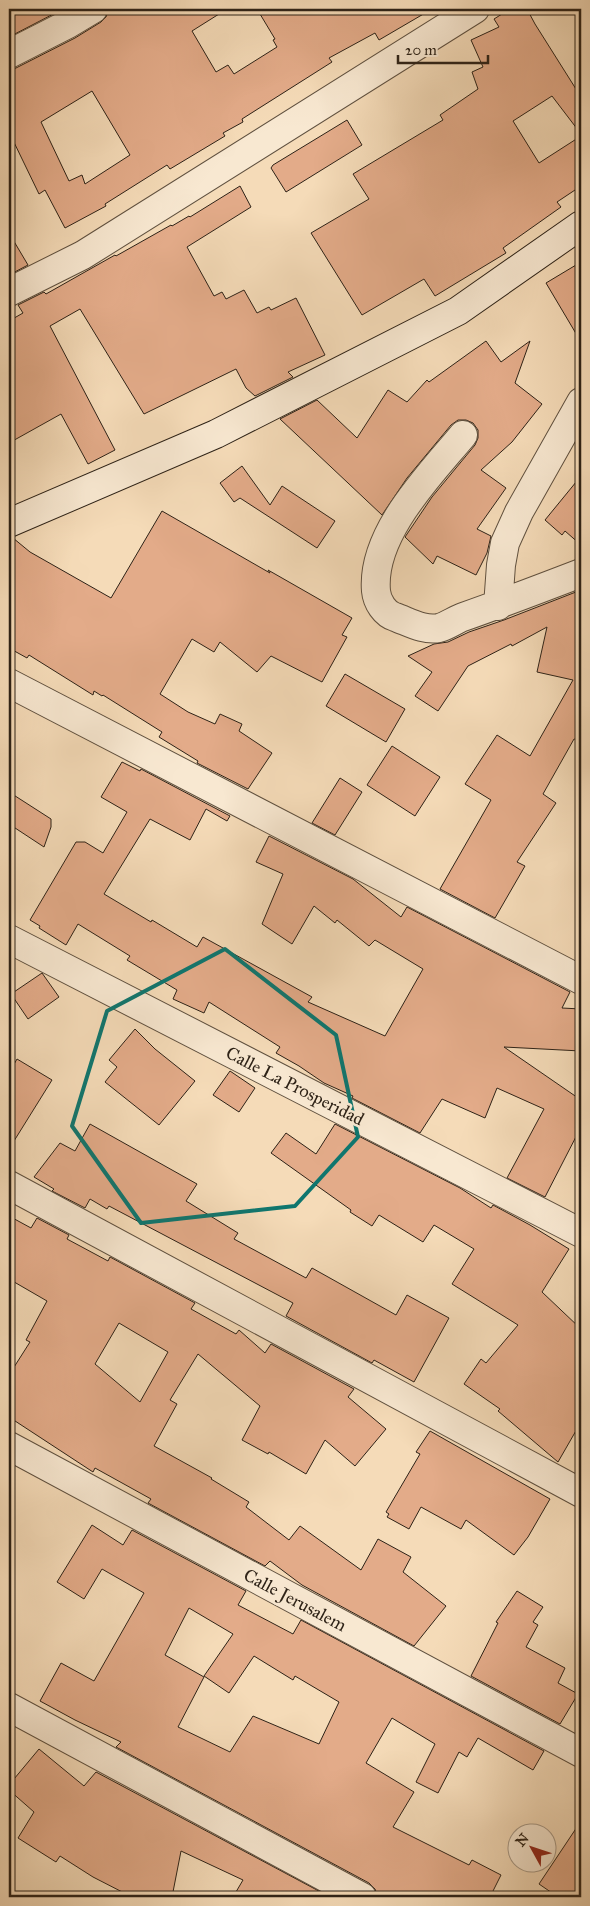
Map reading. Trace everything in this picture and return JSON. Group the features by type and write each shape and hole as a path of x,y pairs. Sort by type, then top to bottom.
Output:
{"street":[{"path":"9,54 93,9"},
{"path":"9,292 83,255 474,9"},
{"path":"9,524 216,434 458,312 581,225"},
{"path":"498,606 500,566 505,543 519,512 581,402"},
{"path":"462,435 394,524 379,560 376,593 388,615 422,628 439,628 581,573"},
{"path":"9,683 581,980"},
{"name":"Calle La Prosperidad","path":"9,939 581,1233"},
{"path":"9,1185 581,1493"},
{"name":"Calle Jerusalem","path":"9,1446 581,1753"},
{"path":"9,1707 362,1897"}],"highlighted area":[{"path":"225,949 336,1035 358,1137 295,1206 141,1223 72,1126 107,1011"}],"building":[{"path":"9,9 63,9 9,37"},
{"path":"109,9 227,9 192,31 216,72 228,65 234,74 277,47 273,40 275,39 257,9 432,9 379,40 375,33 329,58 332,62 242,119 243,122 223,133 225,136 170,169 167,165 105,204 106,206 65,228 45,190 39,194 9,132 9,70 75,38 106,17","holes":["92,91 130,155 85,184 82,175 69,181 41,122"]},
{"path":"510,9 527,9 581,97 581,134 552,96 513,121 539,163 581,136 581,186 557,202 561,207 503,248 506,253 435,296 424,279 362,315 311,233 369,199 353,174 443,120 440,115 478,89 472,72 483,67 471,40 499,27 494,19"},
{"path":"347,120 362,145 286,192 271,168 273,165"},
{"path":"240,186 251,207 187,247 214,296 222,292 226,299 244,290 257,313 269,307 271,310 296,298 325,355 288,372 293,377 255,396 246,388 236,369 144,414 80,309 50,326 115,450 88,464 61,414 9,443 9,321 23,313 18,305 44,292 46,294 171,225 190,217"},
{"path":"9,233 28,265 9,275"},
{"path":"581,262 581,342 546,283"},
{"path":"486,341 501,362 530,341 515,383 542,404 512,442 481,470 506,488 477,529 491,536 487,553 476,575 437,556 433,564 405,537 432,497 475,445 478,438 478,430 473,423 466,420 458,420 451,425 407,478 382,515 280,419 317,400 357,438 388,390 407,402 427,380 429,382"},
{"path":"242,466 270,505 282,486 335,521 317,548 240,498 234,502 220,483"},
{"path":"581,476 581,545 565,531 562,535 545,520"},
{"path":"162,511 352,618 342,635 347,637 322,682 271,656 257,672 220,642 214,652 192,639 160,694 188,712 215,724 220,714 242,724 239,731 272,753 248,789 197,763 198,761 159,737 162,732 103,695 94,691 93,695 29,655 27,658 9,648 9,538 13,538 30,552 111,598"},
{"path":"581,590 581,740 574,739 543,794 556,803 517,862 525,866 495,918 440,889 491,800 465,784 497,735 530,756 573,680 537,672 547,627 512,646 511,644 468,666 438,711 415,696 432,672 408,656 434,644 448,642 469,632"},
{"path":"345,674 405,709 386,742 326,706"},
{"path":"392,746 440,777 415,816 367,785"},
{"path":"122,762 140,771 141,769 230,816 227,821 206,809 190,840 150,819 104,894 197,947 203,937 312,997 308,1002 385,1036 423,969 375,940 369,946 337,920 335,923 314,906 292,944 262,924 283,874 256,862 269,836 353,879 401,917 407,907 570,992 562,1008 581,1009 581,1051 504,1047 581,1100 581,1127 545,1197 507,1178 544,1109 497,1088 485,1118 442,1099 420,1133 352,1098 353,1096 324,1083 276,1053 280,1047 209,1002 204,1013 173,999 177,990 127,960 130,956 78,924 66,945 30,920 76,842 85,842 103,853 127,812 101,797"},
{"path":"340,778 362,792 335,835 312,823"},
{"path":"9,792 51,819 51,827 44,847 9,824"},
{"path":"42,973 59,997 28,1019 11,994"},
{"path":"135,1029 155,1049 195,1081 159,1125 105,1082 117,1067 109,1060"},
{"path":"17,1059 52,1080 9,1149 9,1073"},
{"path":"230,1071 255,1088 239,1112 213,1095"},
{"path":"90,1124 197,1184 186,1201 238,1233 234,1239 306,1278 312,1268 396,1315 407,1295 449,1318 414,1382 374,1360 372,1363 286,1316 293,1303 109,1206 107,1209 90,1199 85,1208 52,1191 54,1189 34,1177 60,1143 75,1151"},
{"path":"335,1124 460,1188 491,1208 493,1205 569,1249 542,1292 581,1329 581,1422 558,1462 498,1411 500,1409 464,1384 481,1359 486,1363 518,1325 452,1284 474,1249 434,1225 423,1242 379,1215 372,1226 350,1212 351,1210 271,1153 286,1133 316,1154"},
{"path":"9,1216 31,1228 37,1218 69,1235 67,1239 108,1261 110,1257 195,1303 191,1309 236,1334 239,1330 265,1353 271,1344 354,1389 348,1397 386,1429 355,1466 325,1440 306,1474 269,1452 268,1454 242,1440 260,1406 198,1354 170,1400 177,1404 154,1446 212,1478 249,1502 246,1507 289,1540 300,1526 361,1570 378,1539 411,1557 403,1572 446,1606 414,1646 302,1585 270,1561 265,1566 148,1503 151,1499 95,1468 93,1472 9,1417 9,1375 30,1342 26,1340 47,1301 9,1279","holes":["119,1323 168,1352 140,1402 95,1364"]},
{"path":"430,1431 550,1499 528,1537 514,1555 466,1520 461,1529 421,1507 409,1529 387,1517 389,1514 386,1512 420,1454 416,1452"},
{"path":"92,1525 123,1545 132,1530 246,1591 238,1605 293,1634 301,1620 544,1751 533,1770 478,1738 467,1757 459,1752 438,1793 416,1782 435,1744 392,1718 366,1763 414,1792 393,1827 469,1865 472,1860 501,1875 490,1897 378,1897 375,1889 369,1883 116,1747 121,1742 40,1701 61,1663 94,1681 144,1593 102,1569 84,1599 57,1582","holes":["189,1608 233,1634 204,1676 229,1693 254,1656 293,1680 295,1676 339,1702 319,1744 253,1716 230,1752 178,1727 204,1677 165,1655"]},
{"path":"517,1591 543,1607 533,1622 538,1625 526,1647 565,1668 558,1683 578,1694 560,1724 471,1676 498,1623 496,1622"},
{"path":"39,1749 84,1786 96,1772 330,1897 233,1897 243,1880 181,1851 172,1897 132,1897 93,1877 60,1856 56,1862 18,1838 34,1812 9,1790 9,1785"},
{"path":"581,1821 581,1897 558,1897 539,1884 546,1874 558,1874 558,1856"}]}
